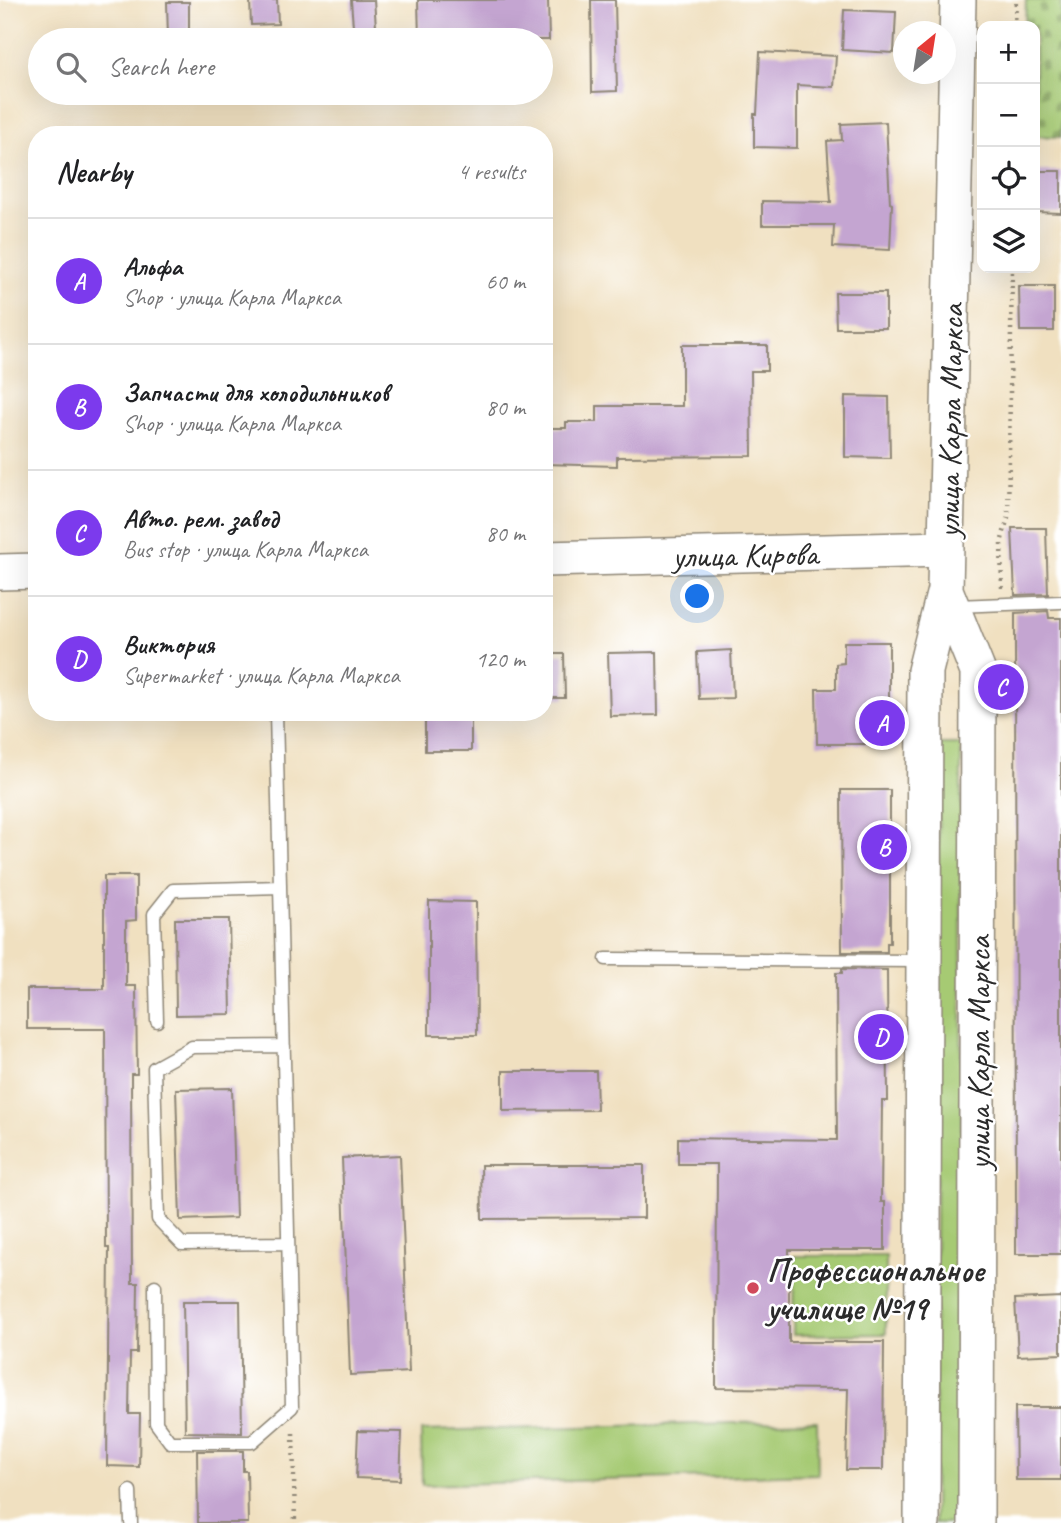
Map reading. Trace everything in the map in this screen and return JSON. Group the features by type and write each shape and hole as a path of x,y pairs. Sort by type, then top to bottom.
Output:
{"main road":[{"name":"улица Карла Маркса","path":"958,0 946,549 949,598 978,672 976,1523"},
{"name":"улица Кирова","path":"553,559 946,549"},
{"path":"0,572 28,571"},
{"name":"улица Карла Маркса","path":"922,1523 925,671 949,598"}],"lane":[{"path":"949,598 1061,603"},
{"path":"155,1286 156,1423 170,1442 253,1441 292,1407 276,721"},
{"path":"157,1021 154,914 173,890 280,887"},
{"path":"606,959 924,961"},
{"path":"284,1045 192,1047 154,1068 158,1219 182,1244 288,1243"},
{"path":"130,1491 131,1523"}],"path":[{"path":"1016,0 1016,21"},
{"path":"1002,592 1001,543 1008,517 1012,273"},
{"path":"292,1407 295,1523"}],"green space":[{"path":"1026,0 1061,0 1061,137 1040,136 1040,21 1025,21"},
{"path":"939,744 961,744 962,1523 934,1523"},
{"path":"794,1256 886,1256 886,1334 793,1335"},
{"path":"817,1421 818,1474 422,1485 421,1431"}],"building":[{"path":"250,0 277,0 278,24 251,25"},
{"path":"351,0 374,0 376,28 353,28"},
{"path":"418,0 548,0 549,28 419,28"},
{"path":"591,0 615,0 617,91 592,92"},
{"path":"167,2 189,2 189,28 168,28"},
{"path":"844,10 896,12 896,21 893,21 893,53 842,50"},
{"path":"760,52 836,56 834,87 797,85 797,148 754,147"},
{"path":"886,122 892,204 890,250 833,247 834,225 762,225 762,201 831,202 827,141 842,140 841,124"},
{"path":"1040,171 1061,171 1061,213 1040,212"},
{"path":"1019,286 1054,286 1054,331 1020,331"},
{"path":"835,293 886,293 886,328 836,328"},
{"path":"682,345 767,345 767,371 751,371 752,456 617,457 617,466 553,464 553,428 566,428 566,422 597,422 597,406 682,406"},
{"path":"845,396 889,397 890,458 845,457"},
{"path":"1012,528 1046,528 1048,594 1015,595"},
{"path":"1048,611 1049,618 1061,618 1061,1254 1016,1254 1015,613"},
{"path":"844,642 889,642 889,744 817,744 816,689 836,689 836,664 844,663"},
{"path":"731,650 733,698 699,699 697,652"},
{"path":"657,652 658,715 610,716 608,653"},
{"path":"553,654 564,654 565,698 553,698"},
{"path":"425,721 471,721 471,751 425,751"},
{"path":"841,790 890,790 890,943 887,943 887,952 842,952"},
{"path":"104,876 136,876 136,920 126,921 126,986 136,986 137,1074 131,1074 132,1283 138,1283 137,1353 130,1353 129,1414 140,1414 139,1467 107,1466 109,1248 106,1248 105,1029 27,1029 27,989 104,989"},
{"path":"429,901 476,902 477,1035 429,1035"},
{"path":"175,919 229,919 231,1014 176,1015"},
{"path":"842,969 887,970 888,1101 882,1101 881,1202 885,1202 885,1250 789,1250 789,1342 884,1342 883,1470 846,1470 848,1389 716,1388 717,1164 678,1164 678,1138 837,1140 836,973 842,973"},
{"path":"503,1071 596,1071 597,1110 503,1111"},
{"path":"232,1088 236,1218 180,1220 176,1089"},
{"path":"400,1155 409,1372 350,1375 342,1158"},
{"path":"481,1165 644,1165 644,1218 482,1219"},
{"path":"1061,1297 1061,1354 1018,1356 1015,1299"},
{"path":"183,1301 240,1301 242,1433 185,1432"},
{"path":"1015,1407 1061,1407 1061,1480 1016,1480"},
{"path":"358,1431 402,1432 400,1480 356,1478"},
{"path":"197,1451 243,1451 243,1471 247,1471 248,1523 198,1523"}],"place":[{"name":"Авто. рем. завод","path":"1001,687"},
{"name":"Альфа","path":"882,723"},
{"name":"Запчасти для холодильников","path":"884,847"},
{"name":"Виктория","path":"881,1037"},
{"name":"Профессиональное училище №19","path":"753,1288"}]}
